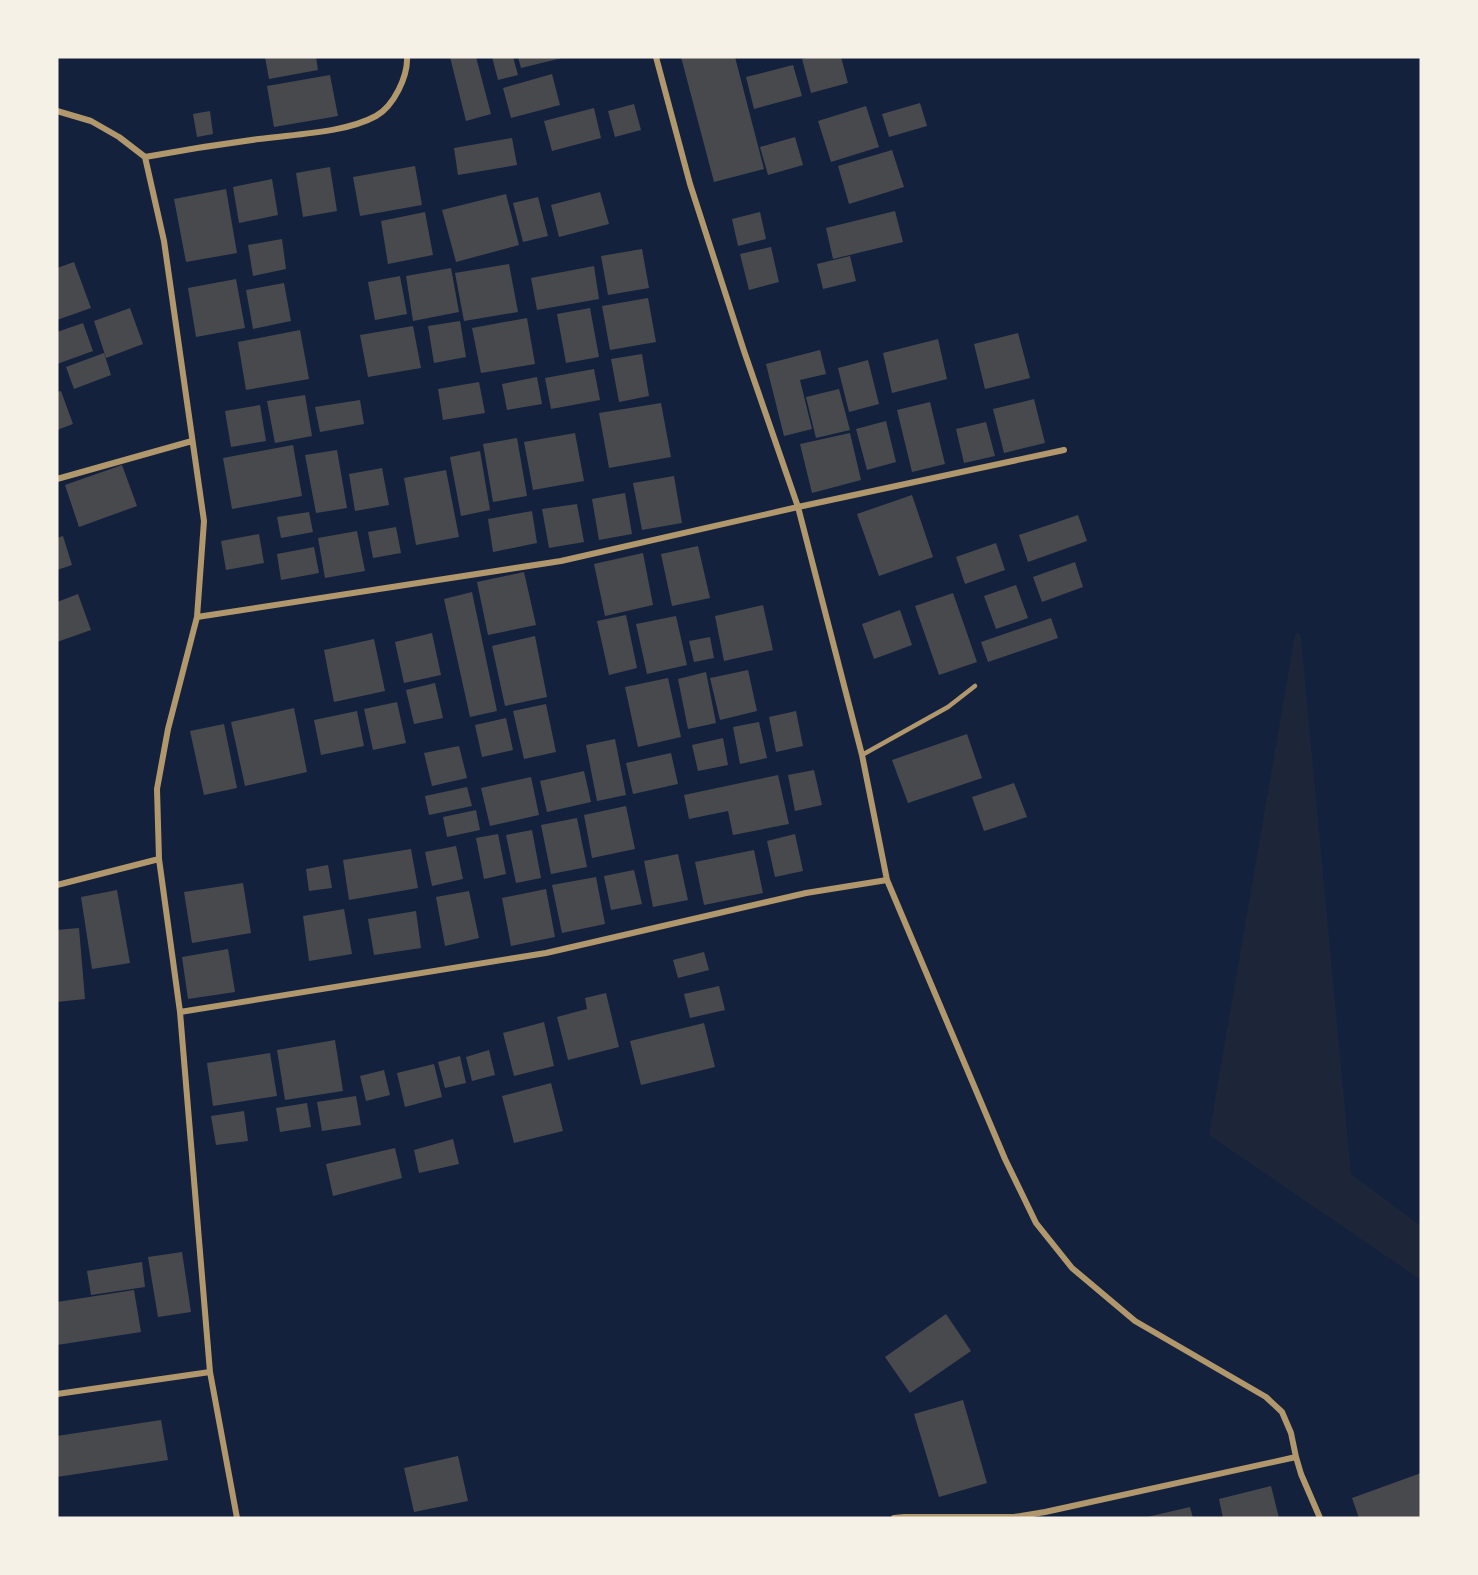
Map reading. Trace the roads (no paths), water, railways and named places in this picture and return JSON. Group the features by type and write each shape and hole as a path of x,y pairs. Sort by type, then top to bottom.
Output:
{"street":[{"path":"145,157 216,144 352,126 379,115 394,100 407,65 407,57"},
{"path":"656,57 690,184 798,507 862,755 887,880 1005,1159 1036,1222 1072,1268 1135,1321 1266,1396 1282,1412 1291,1433 1296,1457 1320,1518"},
{"path":"57,111 91,121 145,157 164,241 204,521 197,617 168,729 157,789 159,859 180,1012 210,1372 237,1518"},
{"path":"57,479 192,441"},
{"path":"197,617 561,561 1064,450"},
{"path":"57,885 159,859"},
{"path":"180,1012 546,953 806,893 887,880"},
{"path":"57,1394 210,1372"},
{"path":"894,1518 904,1516 1014,1517 1296,1457"}],"lane":[{"path":"862,755 948,707 975,686"}]}
